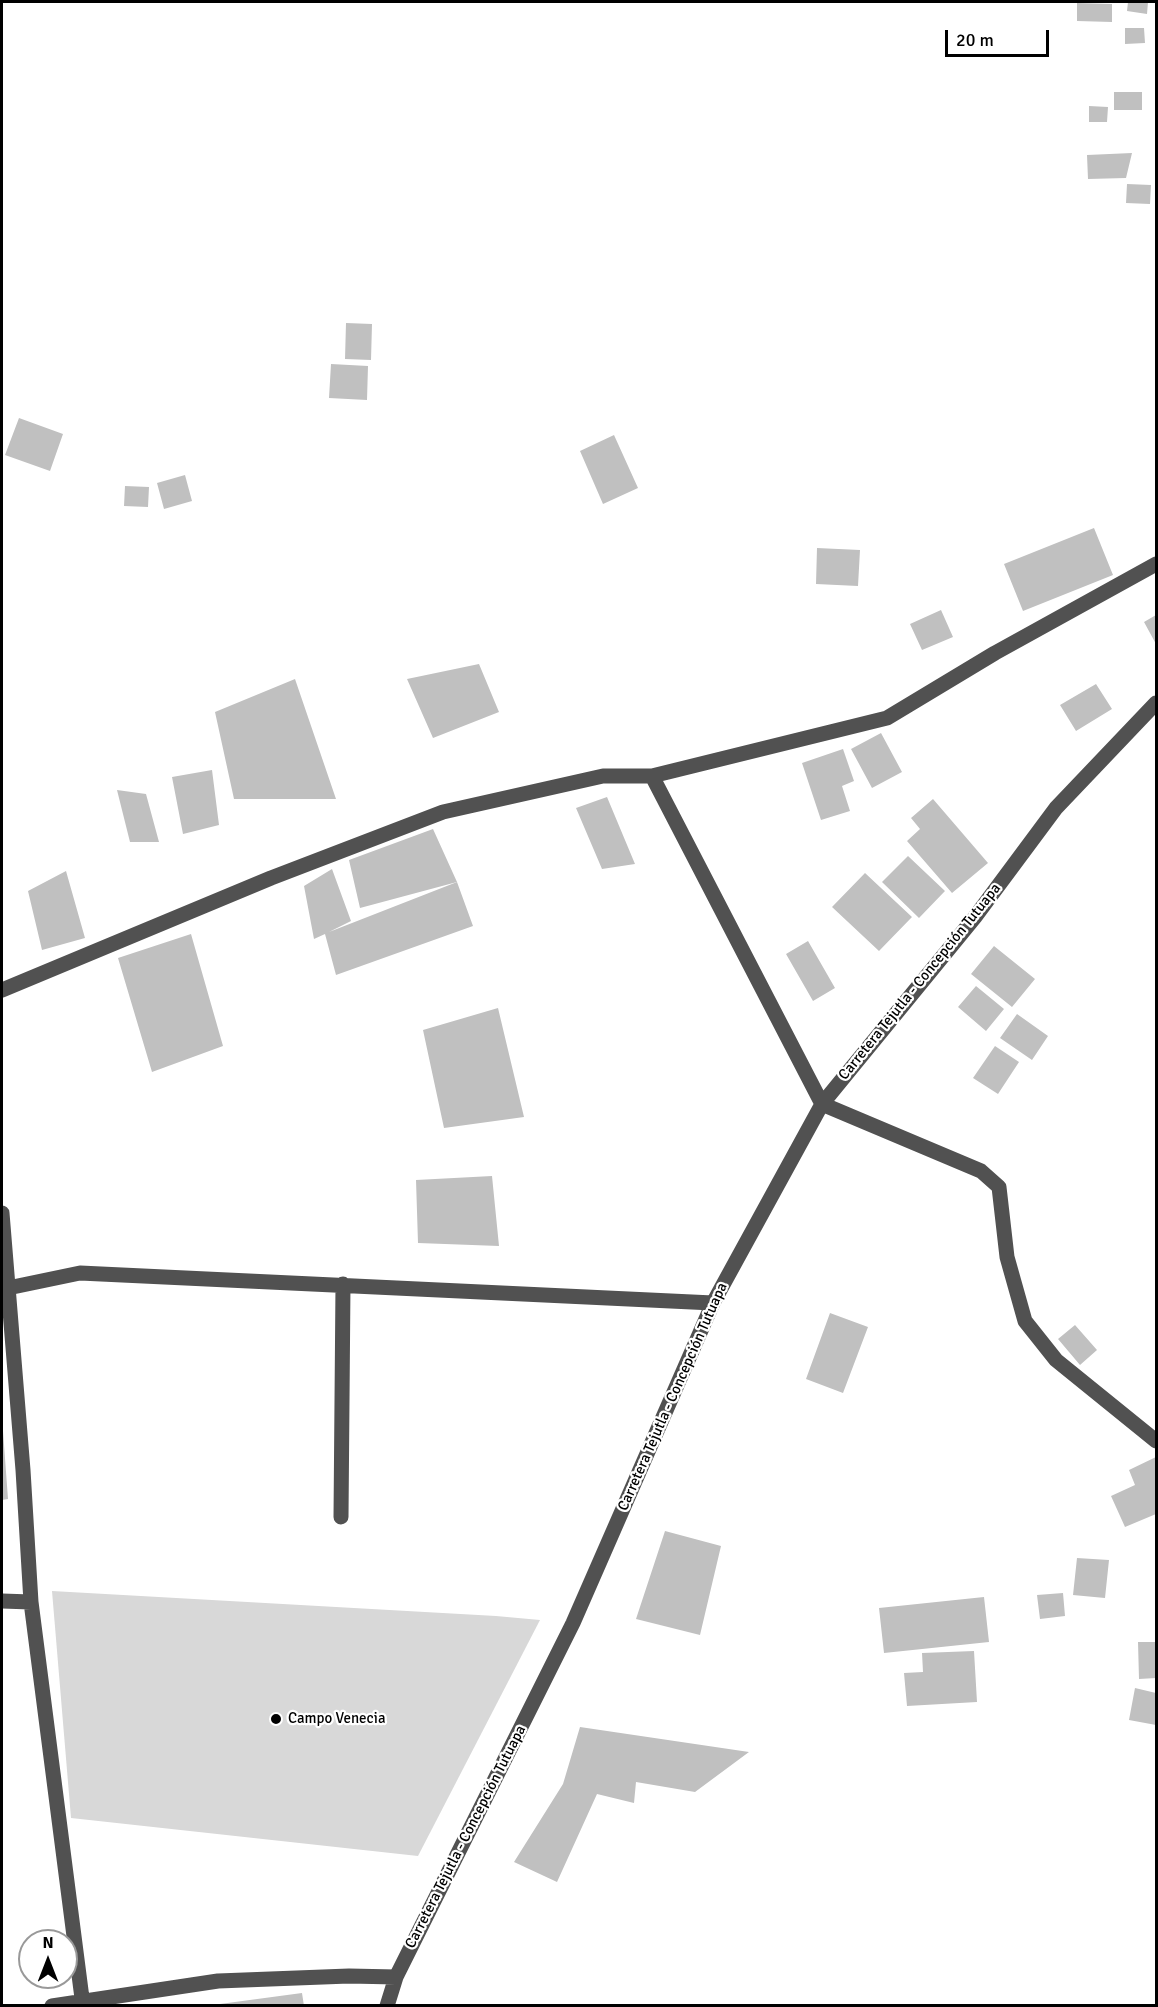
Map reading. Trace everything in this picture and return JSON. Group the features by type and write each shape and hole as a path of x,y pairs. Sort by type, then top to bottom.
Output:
{"street":[{"path":"2,990 271,878 443,812 603,776 652,776 887,718 995,654 1156,564"},
{"name":"Carretera Tejutla - Concepción Tutuapa","path":"387,2006 396,1977 573,1623 713,1303 822,1104 975,917 1056,808 1156,703"},
{"path":"652,776 822,1104 981,1171 999,1187 1007,1257 1025,1321 1056,1360 1156,1441"},
{"path":"2,1213 23,1470 31,1602 82,2004"},
{"path":"8,1288 80,1273 713,1303"},
{"path":"341,1517 343,1284"},
{"path":"2,1601 31,1602"},
{"path":"52,2006 82,2004 218,1981 349,1976 396,1977"}],"shaded area":[{"name":"Campo Venecia","path":"52,1591 540,1620 418,1856 71,1818"}],"building":[{"path":"1128,2 1148,2 1147,14 1127,11"},
{"path":"1077,3 1112,4 1112,22 1077,21"},
{"path":"1125,28 1144,28 1145,43 1125,44"},
{"path":"1114,92 1142,92 1142,110 1114,110"},
{"path":"1089,106 1108,107 1107,122 1089,122"},
{"path":"1132,153 1126,178 1088,179 1087,155"},
{"path":"1127,184 1151,185 1150,204 1126,203"},
{"path":"346,323 372,324 371,360 345,359"},
{"path":"331,364 368,366 367,400 329,398"},
{"path":"19,418 63,434 50,471 5,455"},
{"path":"614,435 638,488 603,504 580,451"},
{"path":"185,475 192,501 164,509 157,483"},
{"path":"125,486 149,487 148,507 124,506"},
{"path":"1094,528 1113,575 1023,611 1004,564"},
{"path":"817,548 860,550 858,586 816,584"},
{"path":"941,610 953,637 922,650 910,624"},
{"path":"1156,615 1156,644 1144,622"},
{"path":"479,664 499,712 433,738 407,679"},
{"path":"295,679 336,799 234,799 215,712"},
{"path":"1096,684 1112,709 1076,731 1060,705"},
{"path":"881,733 902,772 872,788 851,749"},
{"path":"843,749 854,781 842,786 850,811 821,820 802,763"},
{"path":"212,770 219,825 183,834 172,777"},
{"path":"117,790 146,794 159,842 130,842"},
{"path":"607,797 635,864 602,869 576,808"},
{"path":"933,799 988,863 952,893 907,841 920,829 911,818"},
{"path":"433,829 457,882 360,908 349,860"},
{"path":"908,856 945,891 919,918 882,882"},
{"path":"332,869 351,921 329,932 457,882 473,926 336,975 325,934 314,939 304,886"},
{"path":"66,871 85,938 42,950 28,891"},
{"path":"865,873 912,917 879,951 832,907"},
{"path":"191,934 223,1046 152,1072 118,958"},
{"path":"808,941 835,988 813,1001 786,954"},
{"path":"994,946 1035,979 1012,1007 971,974"},
{"path":"976,986 1004,1009 986,1031 958,1007"},
{"path":"498,1008 524,1117 444,1128 423,1030"},
{"path":"1017,1014 1048,1036 1032,1060 1000,1038"},
{"path":"995,1046 1019,1062 998,1094 973,1078"},
{"path":"492,1176 499,1246 418,1243 416,1180"},
{"path":"830,1313 868,1327 843,1393 806,1379"},
{"path":"1075,1325 1097,1350 1080,1365 1058,1339"},
{"path":"2,1431 8,1499 2,1500"},
{"path":"1156,1457 1156,1514 1125,1527 1111,1496 1135,1485 1129,1470"},
{"path":"665,1531 721,1546 700,1635 636,1619"},
{"path":"1077,1558 1109,1560 1105,1598 1073,1595"},
{"path":"1063,1593 1065,1616 1040,1619 1037,1595"},
{"path":"984,1597 989,1642 884,1653 879,1608"},
{"path":"1138,1642 1156,1642 1156,1678 1139,1679"},
{"path":"974,1651 977,1702 907,1706 904,1673 923,1672 922,1653"},
{"path":"1135,1688 1156,1693 1156,1725 1129,1720"},
{"path":"580,1727 749,1752 695,1792 636,1782 634,1803 597,1794 557,1882 514,1862 563,1784"},
{"path":"302,1993 304,2006 220,2006 220,2004"}],"place":[{"name":"Campo Venecia","path":"276,1719"}]}
